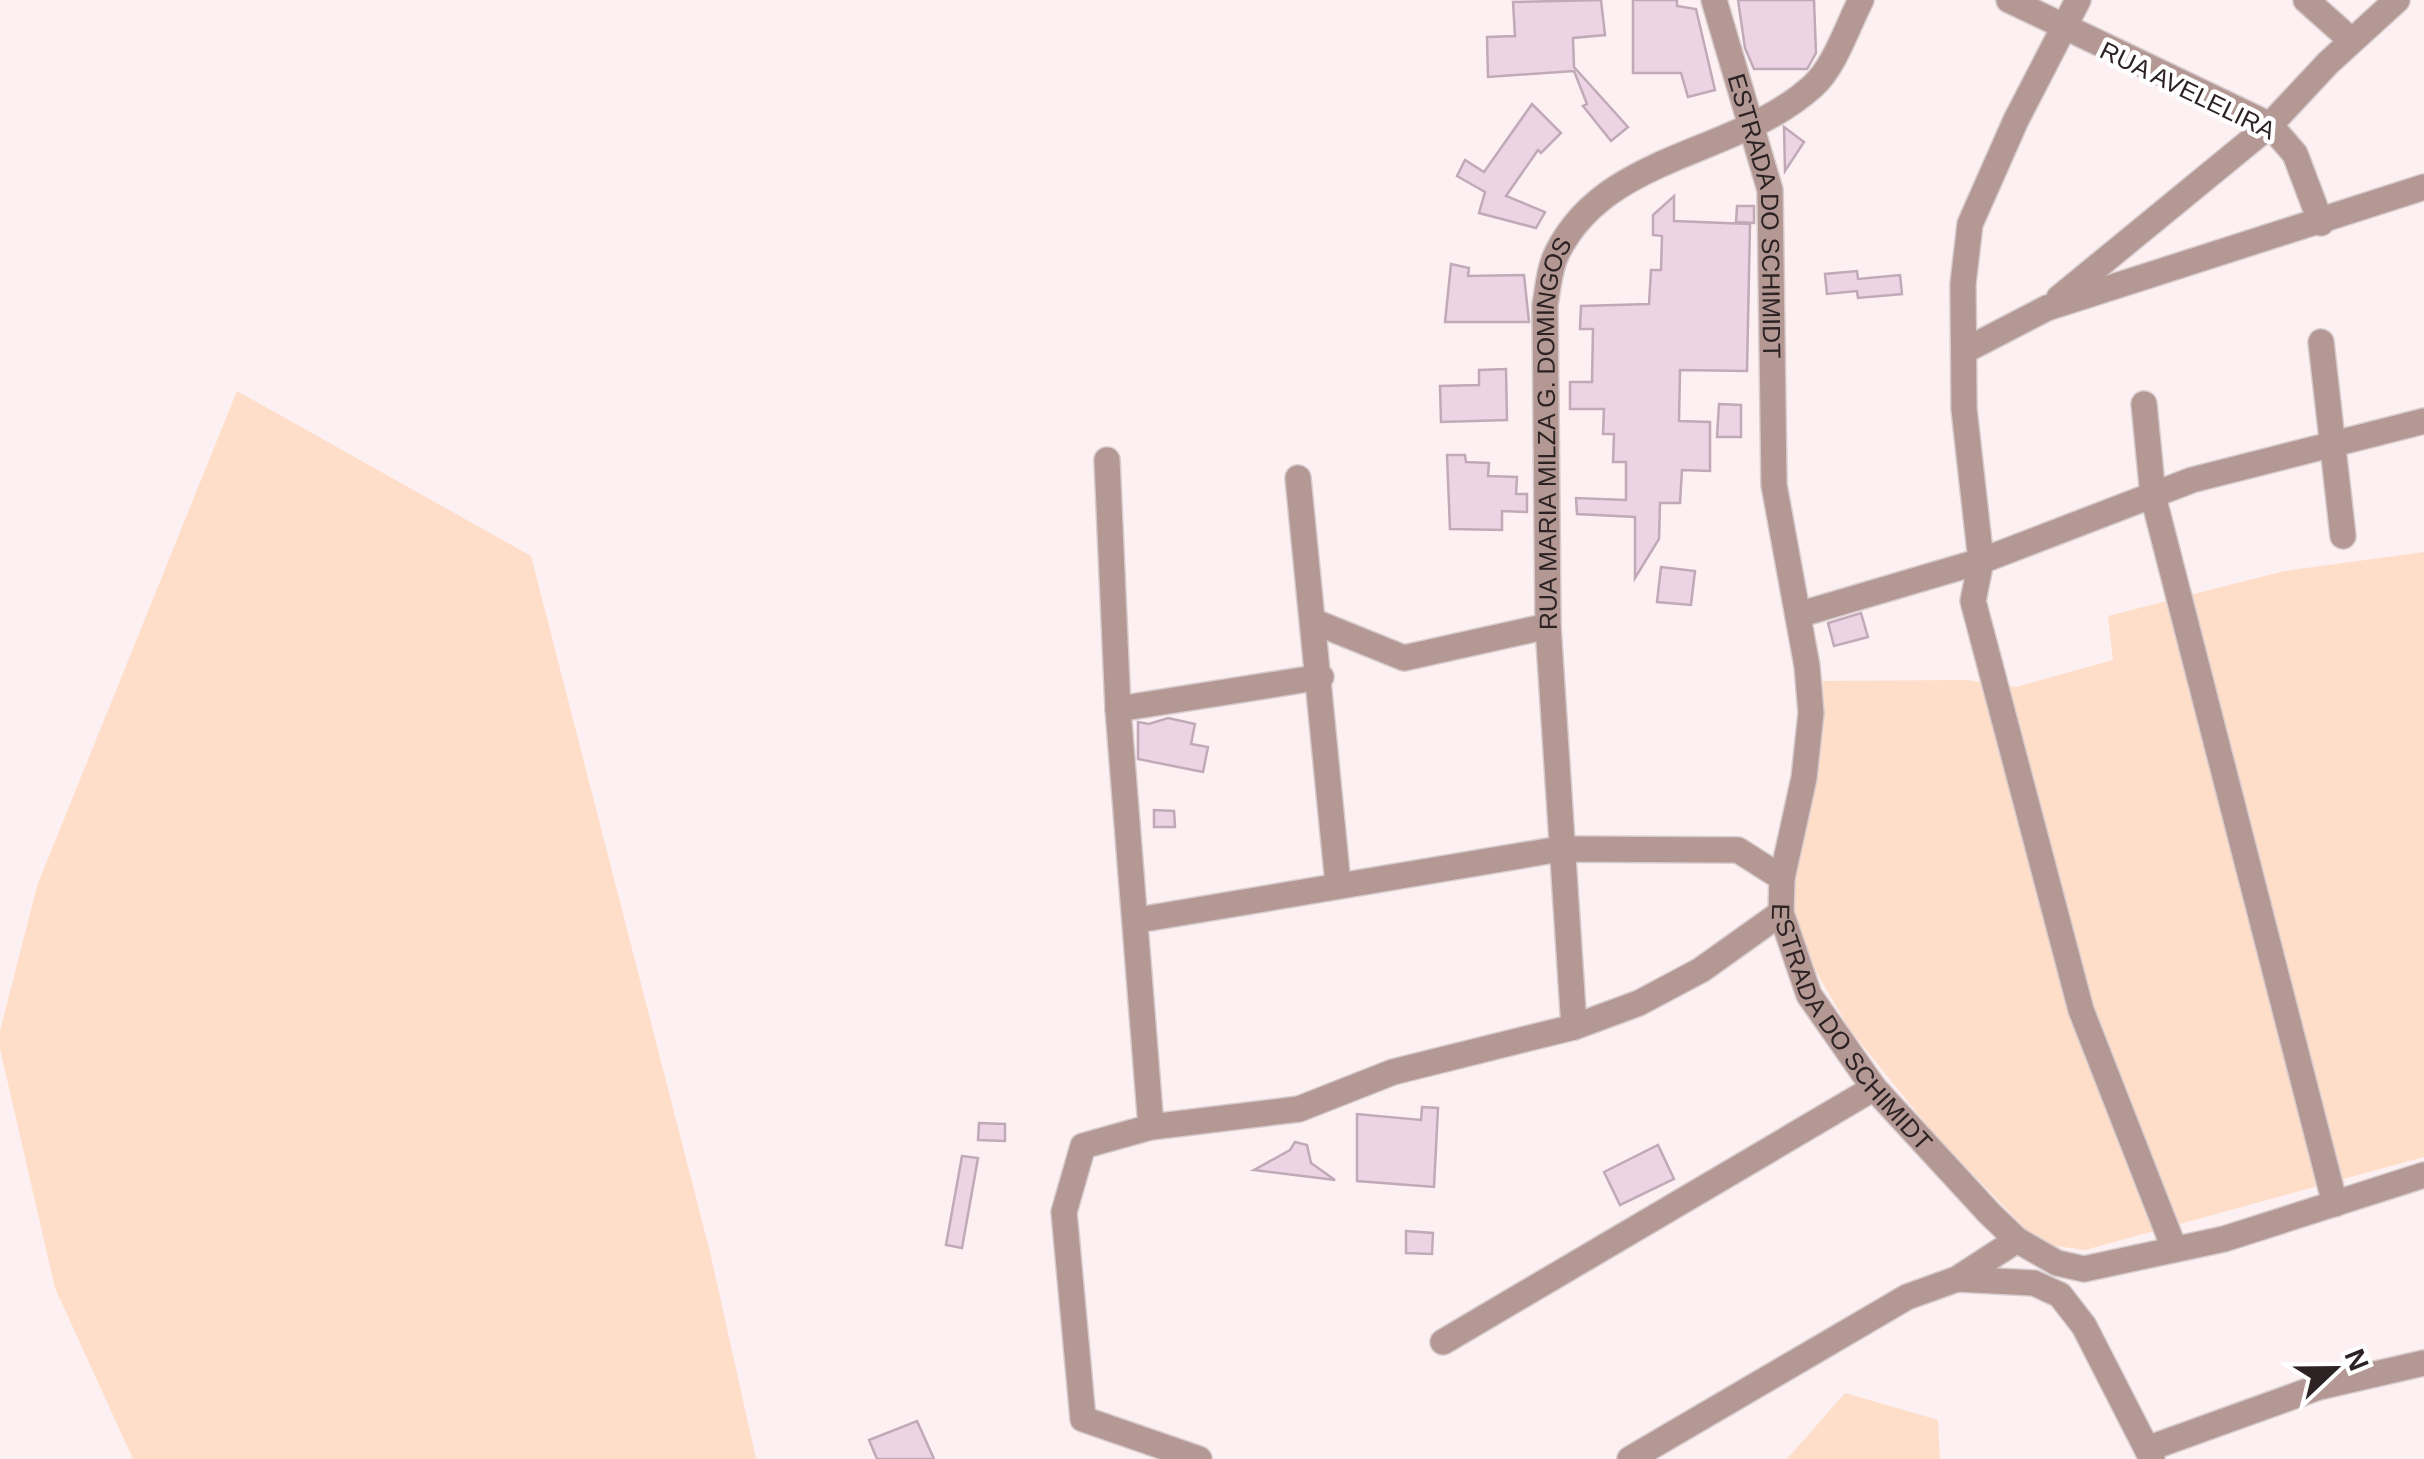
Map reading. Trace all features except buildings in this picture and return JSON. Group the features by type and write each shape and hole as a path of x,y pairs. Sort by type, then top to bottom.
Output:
{"street":[{"name":"ESTRADA DO SCHIMIDT","path":"1714,0 1770,190 1774,485 1811,712 1804,778 1782,878 1781,913 1809,995 1874,1088 2017,1240 2057,1263 2084,1269 2224,1239 2424,1175"},
{"name":"RUA MARIA MILZA G. DOMINGOS","path":"1574,1027 1548,626 1545,306 1554,257 1579,216 1609,192 1678,155 1753,128 1817,83 1861,0"},
{"name":"RUA AVELELIRA","path":"2010,0 2270,125 2295,154 2321,222"},
{"path":"2078,0 2016,120 1970,224 1963,284 1966,452 1981,561 1973,601 2080,1010 2174,1248"},
{"path":"2306,0 2351,40"},
{"path":"2048,308 2270,125 2351,40 2398,0"},
{"path":"1966,350 2048,308 2424,187"},
{"path":"2320,342 2330,448 2344,536"},
{"path":"2144,404 2153,496 2336,1204"},
{"path":"1798,616 1981,561 2192,480 2424,422"},
{"path":"1107,460 1118,710 1138,920 1151,1127"},
{"path":"1298,478 1338,884"},
{"path":"1314,622 1404,658 1548,626"},
{"path":"1118,710 1320,676"},
{"path":"1138,920 1560,848 1738,850 1782,878"},
{"path":"1199,1459 1082,1419 1064,1212 1083,1146 1151,1127 1299,1109 1393,1072 1574,1027 1639,1002 1700,970 1781,913"},
{"path":"1443,1342 1874,1088"},
{"path":"1630,1459 1907,1298 1957,1279 2017,1240"},
{"path":"1957,1279 2034,1283 2060,1295 2084,1326 2149,1454 2319,1388 2424,1363"}],"shaded area":[{"path":"237,391 531,556 710,1252 756,1459 133,1459 55,1288 0,1049 0,1031 37,886"},
{"path":"2424,552 2424,1157 2085,1250 2040,1244 1934,1134 1850,1030 1793,932 1787,878 1823,681 1967,680 2016,687 2113,660 2108,616 2284,571"},
{"path":"1845,1393 1938,1420 1940,1459 1787,1459"}]}
